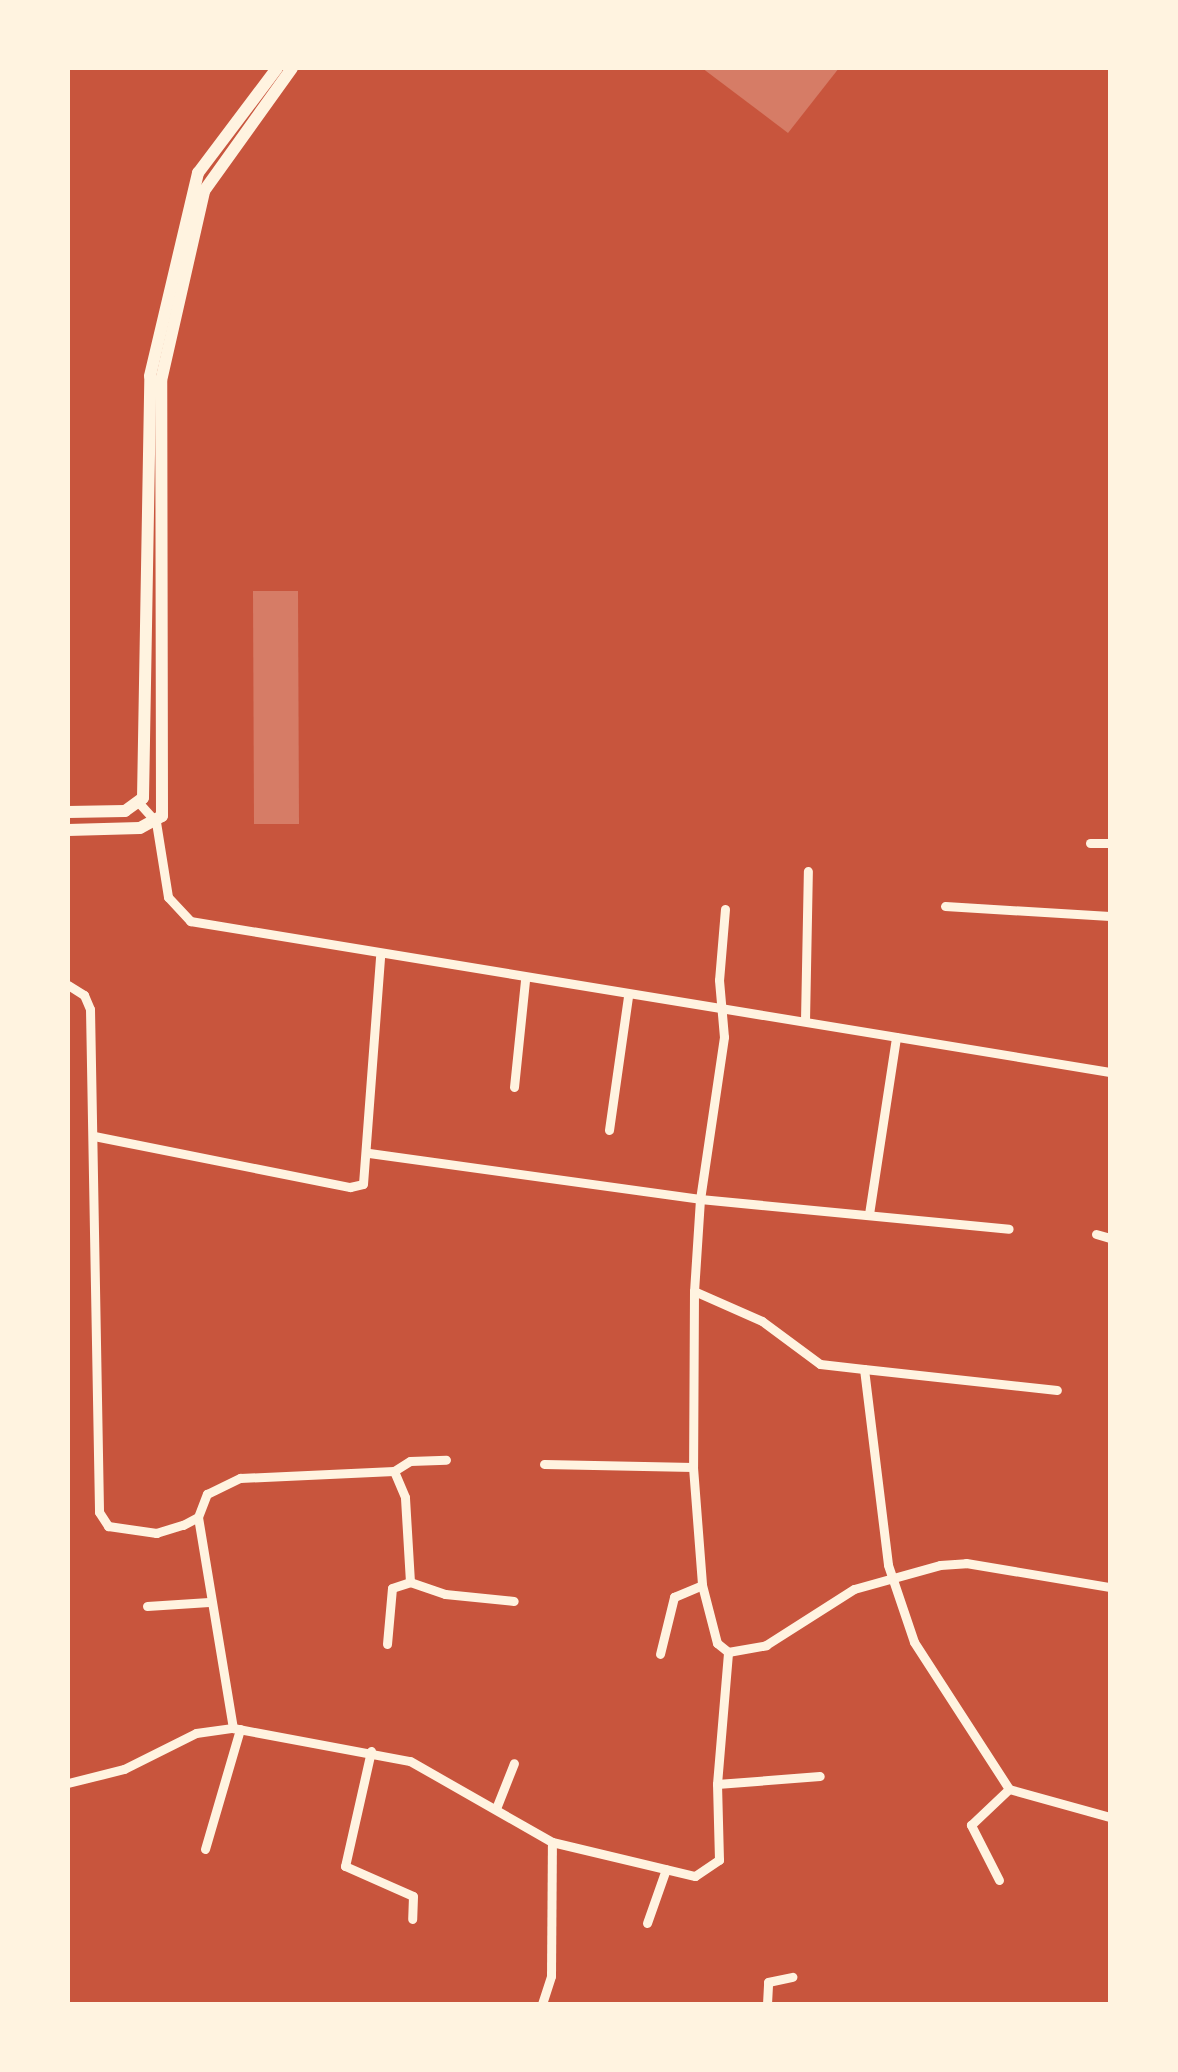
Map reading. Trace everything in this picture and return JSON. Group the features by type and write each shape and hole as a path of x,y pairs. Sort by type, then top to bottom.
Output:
{"main road":[{"path":"68,812 135,806 146,781 152,416 204,176 277,68"},
{"path":"204,176 292,68"},
{"path":"68,830 156,822 164,794 152,416"}],"street":[{"path":"135,806 156,822 168,897 180,916 380,957 724,1012 806,1021 1110,1072"},
{"path":"1090,843 1110,843"},
{"path":"806,1021 808,871"},
{"path":"945,906 1110,916"},
{"path":"724,909 724,1012 700,1199 694,1290 693,1467 702,1585 716,1643 728,1652 766,1645 839,1597 891,1578 966,1563 1110,1587"},
{"path":"94,1136 350,1187 364,1184 380,957"},
{"path":"514,1086 526,980"},
{"path":"68,985 84,995 90,1009 99,1512 108,1526 124,1532 156,1533 198,1517"},
{"path":"609,1130 628,997"},
{"path":"869,1214 896,1037"},
{"path":"369,1153 700,1199 1009,1229"},
{"path":"1096,1234 1110,1238"},
{"path":"694,1290 762,1321 820,1364 1056,1390"},
{"path":"864,1369 891,1578 914,1642 1009,1789 1110,1817"},
{"path":"205,1848 236,1729 209,1602 198,1517 207,1494 230,1480 306,1470 394,1470 410,1460 446,1460"},
{"path":"544,1464 693,1467"},
{"path":"394,1470 405,1497 410,1582"},
{"path":"388,1644 392,1588 410,1582 445,1594 514,1600"},
{"path":"660,1654 674,1597 702,1585"},
{"path":"146,1606 209,1602"},
{"path":"68,1784 124,1769 196,1733 236,1729 371,1751 435,1771 552,1842 695,1876 719,1860 717,1784 728,1652"},
{"path":"371,1751 345,1866 413,1896 412,1919"},
{"path":"497,1806 514,1763"},
{"path":"717,1784 820,1776"},
{"path":"999,1880 971,1824 1009,1789"},
{"path":"542,2004 551,1976 552,1842"},
{"path":"647,1922 666,1869"},
{"path":"766,2004 768,1982 792,1977"}],"building":[{"path":"702,68 839,68 788,133"},
{"path":"253,591 298,591 299,824 254,824"}]}
